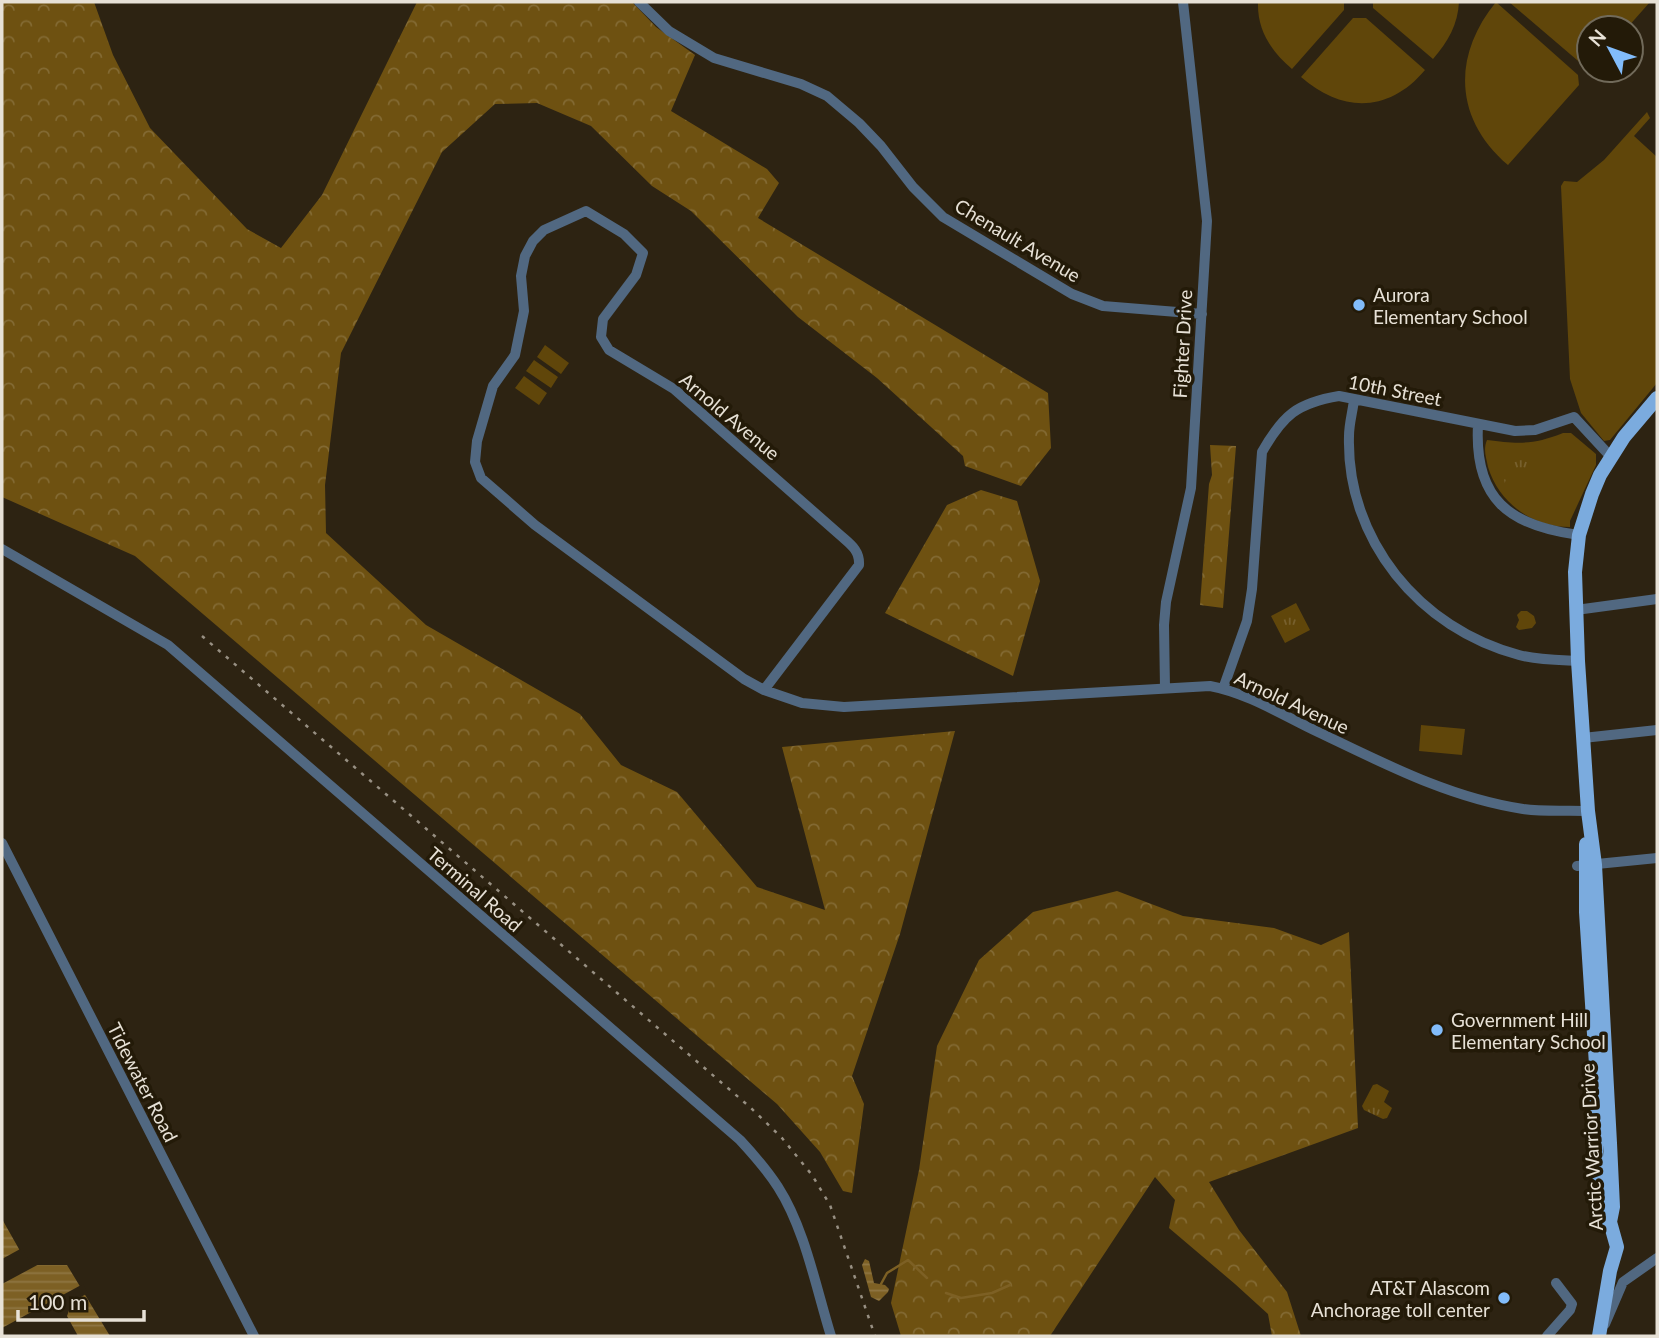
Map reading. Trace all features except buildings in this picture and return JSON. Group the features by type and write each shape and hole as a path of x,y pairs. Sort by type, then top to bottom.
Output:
{"main road":[{"name":"Arctic Warrior Drive","path":"1600,1336 1610,1271 1617,1247 1610,1222 1614,1207 1585,865 1588,811 1575,572 1579,535 1592,494 1611,457 1657,398"}],"street":[{"name":"Chenault Avenue","path":"639,2 670,31 714,58 801,84 827,96 859,123 913,187 943,217 1063,289 1103,306 1202,314"},
{"name":"Fighter Drive","path":"1166,688 1166,602 1191,488 1207,220 1183,2"},
{"name":"Arnold Avenue","path":"764,690 859,565 859,556 856,550 814,512 674,389 609,350 601,337 603,319 636,275 643,253 624,234 586,211 544,230 533,241 525,256 521,276 524,311 514,355 493,386 477,441 475,462 481,478 535,524 744,679 764,690 802,704 844,706 1210,686 1223,689 1403,773 1462,796 1525,810 1588,811"},
{"name":"10th Street","path":"1223,689 1247,621 1252,589 1262,452 1272,433 1298,408 1313,401 1339,396 1515,431 1535,430 1574,417 1611,457"},
{"path":"1354,398 1349,435 1352,480 1359,507 1385,562 1406,589 1430,612 1488,646 1522,656 1578,661"},
{"path":"1478,425 1479,464 1498,500 1518,519 1530,525 1543,530 1579,535"},
{"name":"Terminal Road","path":"2,549 168,645 740,1140 763,1164 780,1189 796,1222 831,1336"},
{"path":"1576,610 1657,599"},
{"path":"1583,738 1657,730"},
{"name":"Tidewater Road","path":"2,844 254,1336"},
{"path":"1585,865 1657,858"},
{"path":"1600,1336 1623,1282 1657,1258"},
{"path":"1547,1336 1570,1310 1572,1304 1556,1283"}],"green space":[{"path":"2,2 94,2 113,55 150,128 247,229 281,248 322,195 417,2 632,2 656,27 695,55 671,111 767,169 779,183 758,218 1048,393 1051,448 1021,486 965,466 963,456 877,378 798,317 691,211 652,186 591,126 537,103 495,104 442,152 341,353 325,485 326,533 426,625 580,714 621,765 677,792 757,887 825,910 782,747 955,731 900,934 852,1076 864,1104 852,1193 843,1191 820,1152 777,1104 135,556 2,497"},
{"path":"1258,2 1344,2 1344,10 1292,69 1267,39 1260,22"},
{"path":"1373,2 1459,2 1457,18 1451,32 1433,59 1373,8"},
{"path":"1496,2 1575,72 1575,84 1579,84 1508,165 1490,147 1477,128 1465,86 1466,65 1482,23"},
{"path":"1509,2 1650,2 1639,14 1575,14 1575,58"},
{"path":"1353,18 1366,18 1425,70 1396,94 1381,101 1365,103 1333,97 1301,77"},
{"path":"1647,112 1650,118 1634,136 1657,157 1657,383 1610,440 1604,441 1581,413 1570,379 1561,186 1564,181 1577,182 1604,160"},
{"path":"545,345 569,363 561,374 537,357"},
{"path":"534,360 558,377 551,388 526,371"},
{"path":"524,376 547,393 539,405 515,388"},
{"path":"1571,433 1596,454 1596,465 1570,521 1570,527 1530,518 1509,502 1493,480 1485,453 1487,440 1525,442 1543,440"},
{"path":"1210,445 1236,446 1223,608 1200,605 1209,484 1212,475"},
{"path":"1526,454 1534,484 1507,491 1499,461"},
{"path":"981,490 1017,501 1040,581 1013,676 885,613 947,505"},
{"path":"1296,603 1310,630 1285,643 1271,616"},
{"path":"1521,611 1527,611 1534,616 1536,623 1532,628 1519,630 1516,627 1519,620 1517,615"},
{"path":"1421,725 1465,729 1462,755 1419,751"},
{"path":"1117,891 1183,916 1274,928 1321,945 1349,932 1358,1128 1209,1182 1239,1230 1287,1292 1301,1336 1272,1336 1268,1314 1169,1228 1175,1200 1155,1177 1050,1336 901,1336 891,1303 919,1170 937,1046 979,960 1033,912"},
{"path":"1377,1084 1389,1091 1384,1102 1392,1108 1387,1118 1383,1119 1364,1110 1362,1106 1373,1085"}],"shaded area":[{"path":"2,1219 28,1265 67,1265 110,1336 2,1336"},
{"path":"865,1259 869,1261 874,1283 885,1285 889,1289 879,1301 871,1297 862,1265"}],"pier":[{"path":"22,1248 30,1262 43,1262 2,1284 2,1259"},
{"path":"83,1284 88,1293 72,1302 67,1316 78,1336 2,1336 2,1328"}],"waterway":[{"path":"881,1284 887,1273 908,1260 927,1278"},
{"path":"946,1293 961,1298 992,1293 1010,1285"}],"railway":[{"path":"202,636 751,1108 782,1138 812,1175 830,1205 875,1336"}],"place":[{"name":"Aurora Elementary School","path":"1359,305"},
{"name":"Government Hill Elementary School","path":"1437,1030"},
{"name":"AT&T Alascom Anchorage toll center","path":"1504,1298"}]}
